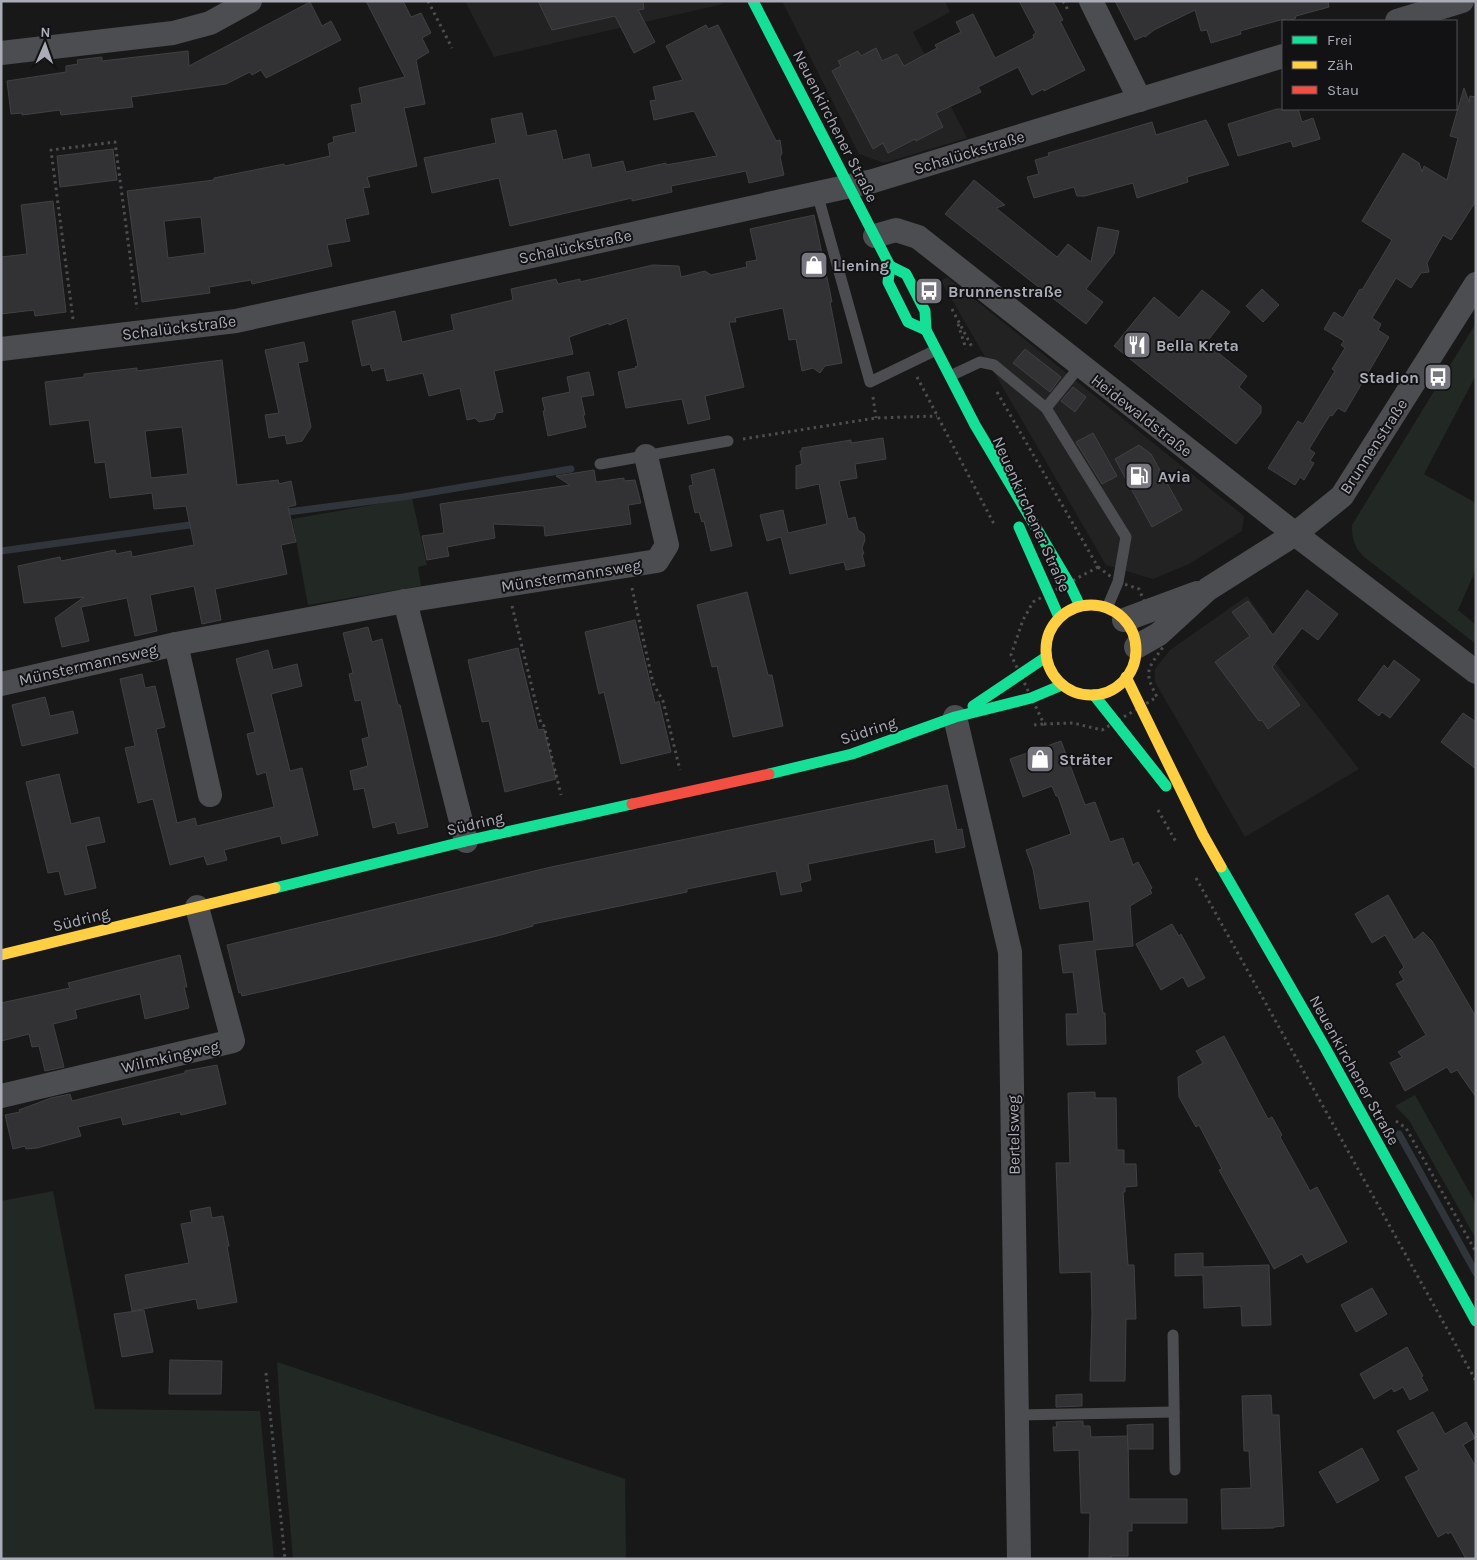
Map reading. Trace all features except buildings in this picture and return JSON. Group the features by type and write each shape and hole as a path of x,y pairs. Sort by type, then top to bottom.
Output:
{"main road":[{"name":"Neuenkirchener Straße","path":"753,1 890,266 888,282 908,322 926,330"},
{"name":"Neuenkirchener Straße","path":"890,266 906,274 925,311 926,330 975,425 1059,617"},
{"name":"Neuenkirchener Straße","path":"975,425 1069,583 1080,606"},
{"path":"1094,605 1116,614 1132,632 1136,647 1132,668 1126,678 1106,692 1094,695 1072,691 1062,685 1049,668 1046,658 1046,643 1051,629 1059,617 1069,610 1080,606 1094,605"},
{"name":"Südring","path":"955,717 1046,658"},
{"name":"Neuenkirchener Straße","path":"1126,678 1203,836 1323,1044 1476,1321"},
{"name":"Südring","path":"1,955 466,841 809,765 852,754 955,717 1031,698 1062,685"},
{"name":"Neuenkirchener Straße","path":"1094,695 1203,836"}],"street":[{"path":"1,53 173,33 210,23 250,1"},
{"path":"1090,1 1140,100"},
{"path":"1400,20 1462,1"},
{"name":"Schalückstraße","path":"1,349 236,321 873,181 1282,56"},
{"name":"Heidewaldstraße","path":"875,236 896,230 918,236 1080,366 1295,534 1476,672"},
{"name":"Brunnenstraße","path":"1136,647 1158,634 1208,589 1295,534 1342,496 1475,287"},
{"name":"Münstermannsweg","path":"1,684 176,644 405,601 657,561 667,545 646,456"},
{"name":"Brunnenstraße","path":"1116,614 1208,589"},
{"path":"405,601 466,841"},
{"name":"Münstermannsweg","path":"176,644 210,795"},
{"name":"Bertelsweg","path":"955,717 1010,952 1019,1559"},
{"name":"Wilmkingweg","path":"1,1096 233,1041 197,907"}],"lane":[{"path":"816,194 870,382 936,350"},
{"path":"950,376 980,362 994,365 1046,408 1126,538 1118,582 1116,614"},
{"path":"1046,408 1080,366"},
{"path":"600,464 728,442"},
{"path":"1173,1335 1175,1470"},
{"path":"1017,1415 1174,1412"}],"path":[{"path":"428,1 452,48"},
{"path":"76,340 51,150 115,142 140,332"},
{"path":"954,314 1098,567"},
{"path":"728,442 876,418 936,416"},
{"path":"627,565 653,683 663,701 682,775"},
{"path":"507,585 540,724 544,726 561,796"},
{"path":"1014,662 1011,655 1023,620 1033,602 1043,597"},
{"path":"1035,705 1044,724 1073,723 1102,730 1107,738"},
{"path":"1102,730 1106,727"},
{"path":"1156,807 1180,850"},
{"path":"1195,877 1476,1381"},
{"path":"266,1372 285,1559"}],"shaded area":[{"path":"465,1 720,1 723,4 494,57"},
{"path":"782,1 945,1 950,12 913,32 967,138 884,163 859,154"},
{"path":"947,277 1244,516 1242,531 1189,564 1153,579 1106,565 941,281"},
{"path":"1476,323 1476,375 1424,474 1476,503 1476,569 1458,610 1476,625 1476,644 1363,556 1354,542 1352,525"},
{"path":"412,498 427,565 418,567 421,586 308,605 292,519"},
{"path":"1247,596 1269,626 1255,637 1359,769 1245,837 1155,682 1155,669 1170,650"},
{"path":"1415,1095 1476,1204 1476,1239 1409,1120 1395,1106"},
{"path":"53,1191 95,1409 260,1411 274,1559 1,1559 1,1201"},
{"path":"277,1362 625,1479 626,1559 293,1559"}],"waterway":[{"path":"280,513 403,497 571,469"},
{"path":"1,551 197,524"},
{"path":"1399,1134 1476,1273"}],"traffic: fast":[{"path":"753,1 890,266 888,282 908,322 926,330"},
{"path":"890,266 906,274 925,311 926,330 975,425 1069,583 1080,606"},
{"path":"1019,527 1059,617"},
{"path":"973,706 1046,657"},
{"path":"769,774 852,754 955,717 1031,698 1062,685"},
{"path":"1094,695 1166,786"},
{"path":"275,888 466,841 632,804"},
{"path":"1221,867 1323,1044 1476,1321"}],"traffic: slow":[{"path":"1091,605 1108,609 1123,618 1132,633 1136,650 1132,667 1123,682 1108,691 1091,695 1074,691 1059,682 1050,667 1046,650 1050,633 1059,618 1074,609 1091,605"},
{"path":"1126,677 1203,835 1221,867"},
{"path":"1,955 275,888"}],"traffic: jam":[{"path":"632,804 769,774"}],"place":[{"name":"Liening","path":"814,265"},
{"name":"Brunnenstraße","path":"929,291"},
{"name":"Bella Kreta","path":"1137,345"},
{"name":"Stadion","path":"1438,377"},
{"name":"Avia","path":"1139,476"},
{"name":"Sträter","path":"1040,759"}]}
